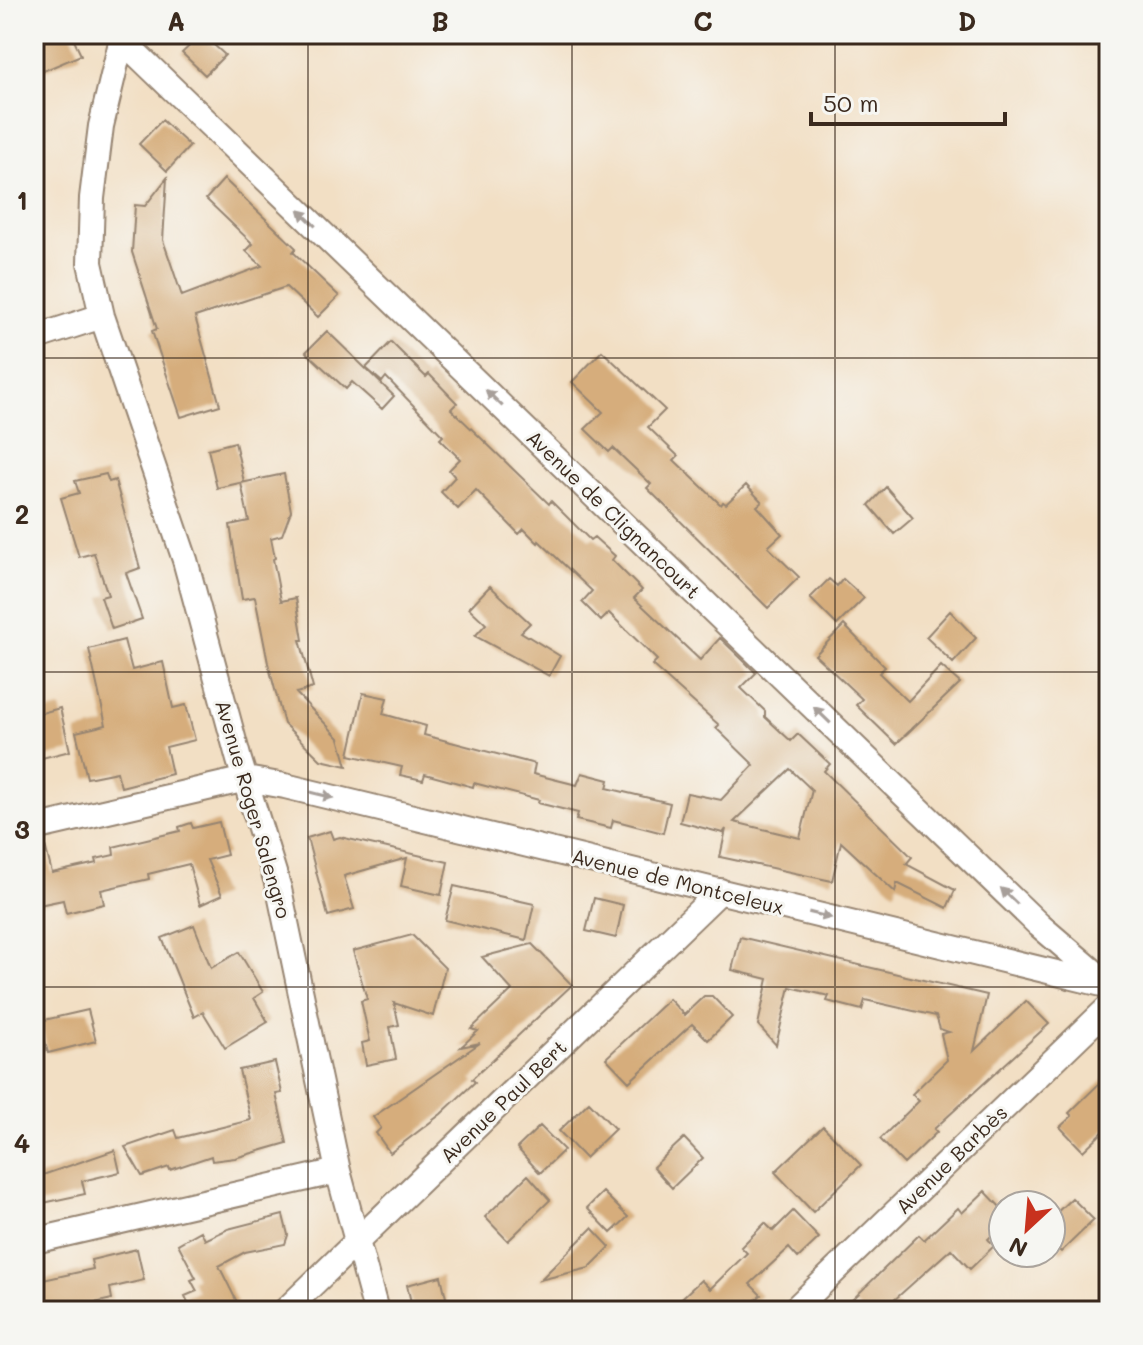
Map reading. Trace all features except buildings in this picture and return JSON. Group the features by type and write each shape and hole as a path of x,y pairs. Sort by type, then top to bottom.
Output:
{"street":[{"name":"Avenue Roger Salengro","path":"123,37 101,126 92,198 90,263 102,316 185,560 279,889 338,1171 376,1311"},
{"name":"Avenue de Clignancourt","path":"123,37 1039,925 1109,986"},
{"path":"34,338 102,316"},
{"path":"34,828 246,779"},
{"name":"Avenue de Montceleux","path":"246,779 1109,986"},
{"name":"Avenue Paul Bert","path":"285,1311 720,891"},
{"path":"1020,964 1034,948 1039,925"},
{"name":"Avenue Barbès","path":"793,1311 1109,1007"},
{"path":"34,1241 338,1171"}]}
